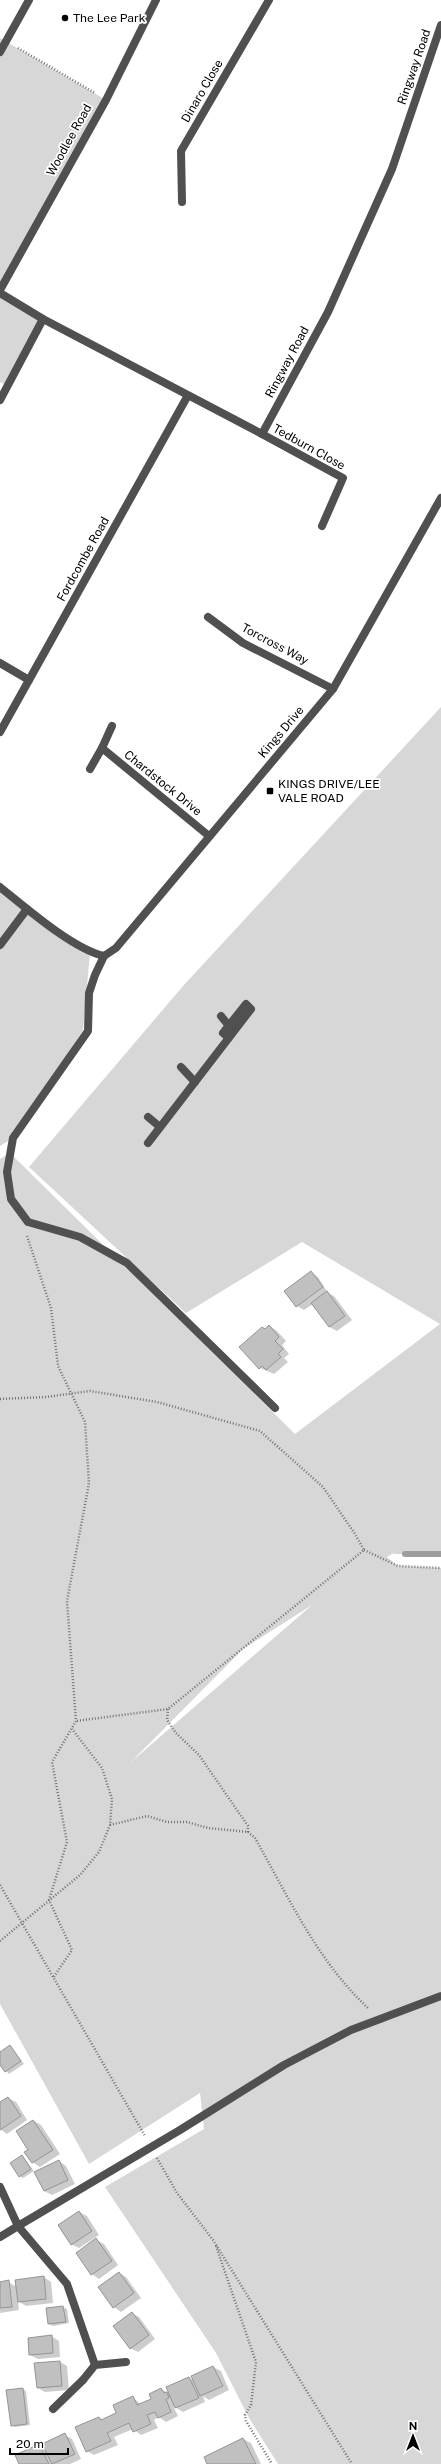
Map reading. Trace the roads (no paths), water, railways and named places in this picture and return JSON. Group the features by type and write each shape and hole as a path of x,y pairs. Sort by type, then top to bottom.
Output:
{"street":[{"path":"0,52 7,42 29,0"},
{"name":"Woodlee Road","path":"0,290 106,100 156,0"},
{"name":"Dinaro Close","path":"182,202 181,151 269,0"},
{"name":"Ringway Road","path":"262,434 328,312 392,169 441,25"},
{"path":"0,293 43,319 187,396 262,434"},
{"path":"0,400 43,319"},
{"name":"Fordcombe Road","path":"0,732 187,396"},
{"name":"Tedburn Close","path":"262,434 343,478 322,526"},
{"name":"Kings Drive","path":"104,956 116,948 333,689 441,498"},
{"name":"Torcross Way","path":"208,617 243,643 333,689"},
{"path":"0,663 29,680"},
{"path":"90,769 112,726"},
{"name":"Chardstock Drive","path":"102,748 210,836"},
{"path":"0,887 27,909 90,953 104,956 95,975 89,993 88,1030 13,1138 7,1172 11,1199 28,1222 80,1238 127,1264 275,1408"},
{"path":"0,945 27,909"},
{"path":"148,1143 160,1127 229,1038 251,1009 246,1004 223,1033 229,1038"},
{"path":"221,1016 229,1026"},
{"path":"181,1068 195,1082"},
{"path":"148,1117 160,1127"},
{"path":"0,2237 180,2130 284,2065 351,2030 441,1996"},
{"path":"0,2187 18,2226 67,2284 95,2365"},
{"path":"53,2409 83,2380 95,2365 126,2362"}],"waterway":[{"path":"405,1554 441,1554"}],"place":[{"name":"The Lee Park","path":"65,18"},
{"name":"KINGS DRIVE/LEE VALE ROAD","path":"270,791"}]}
